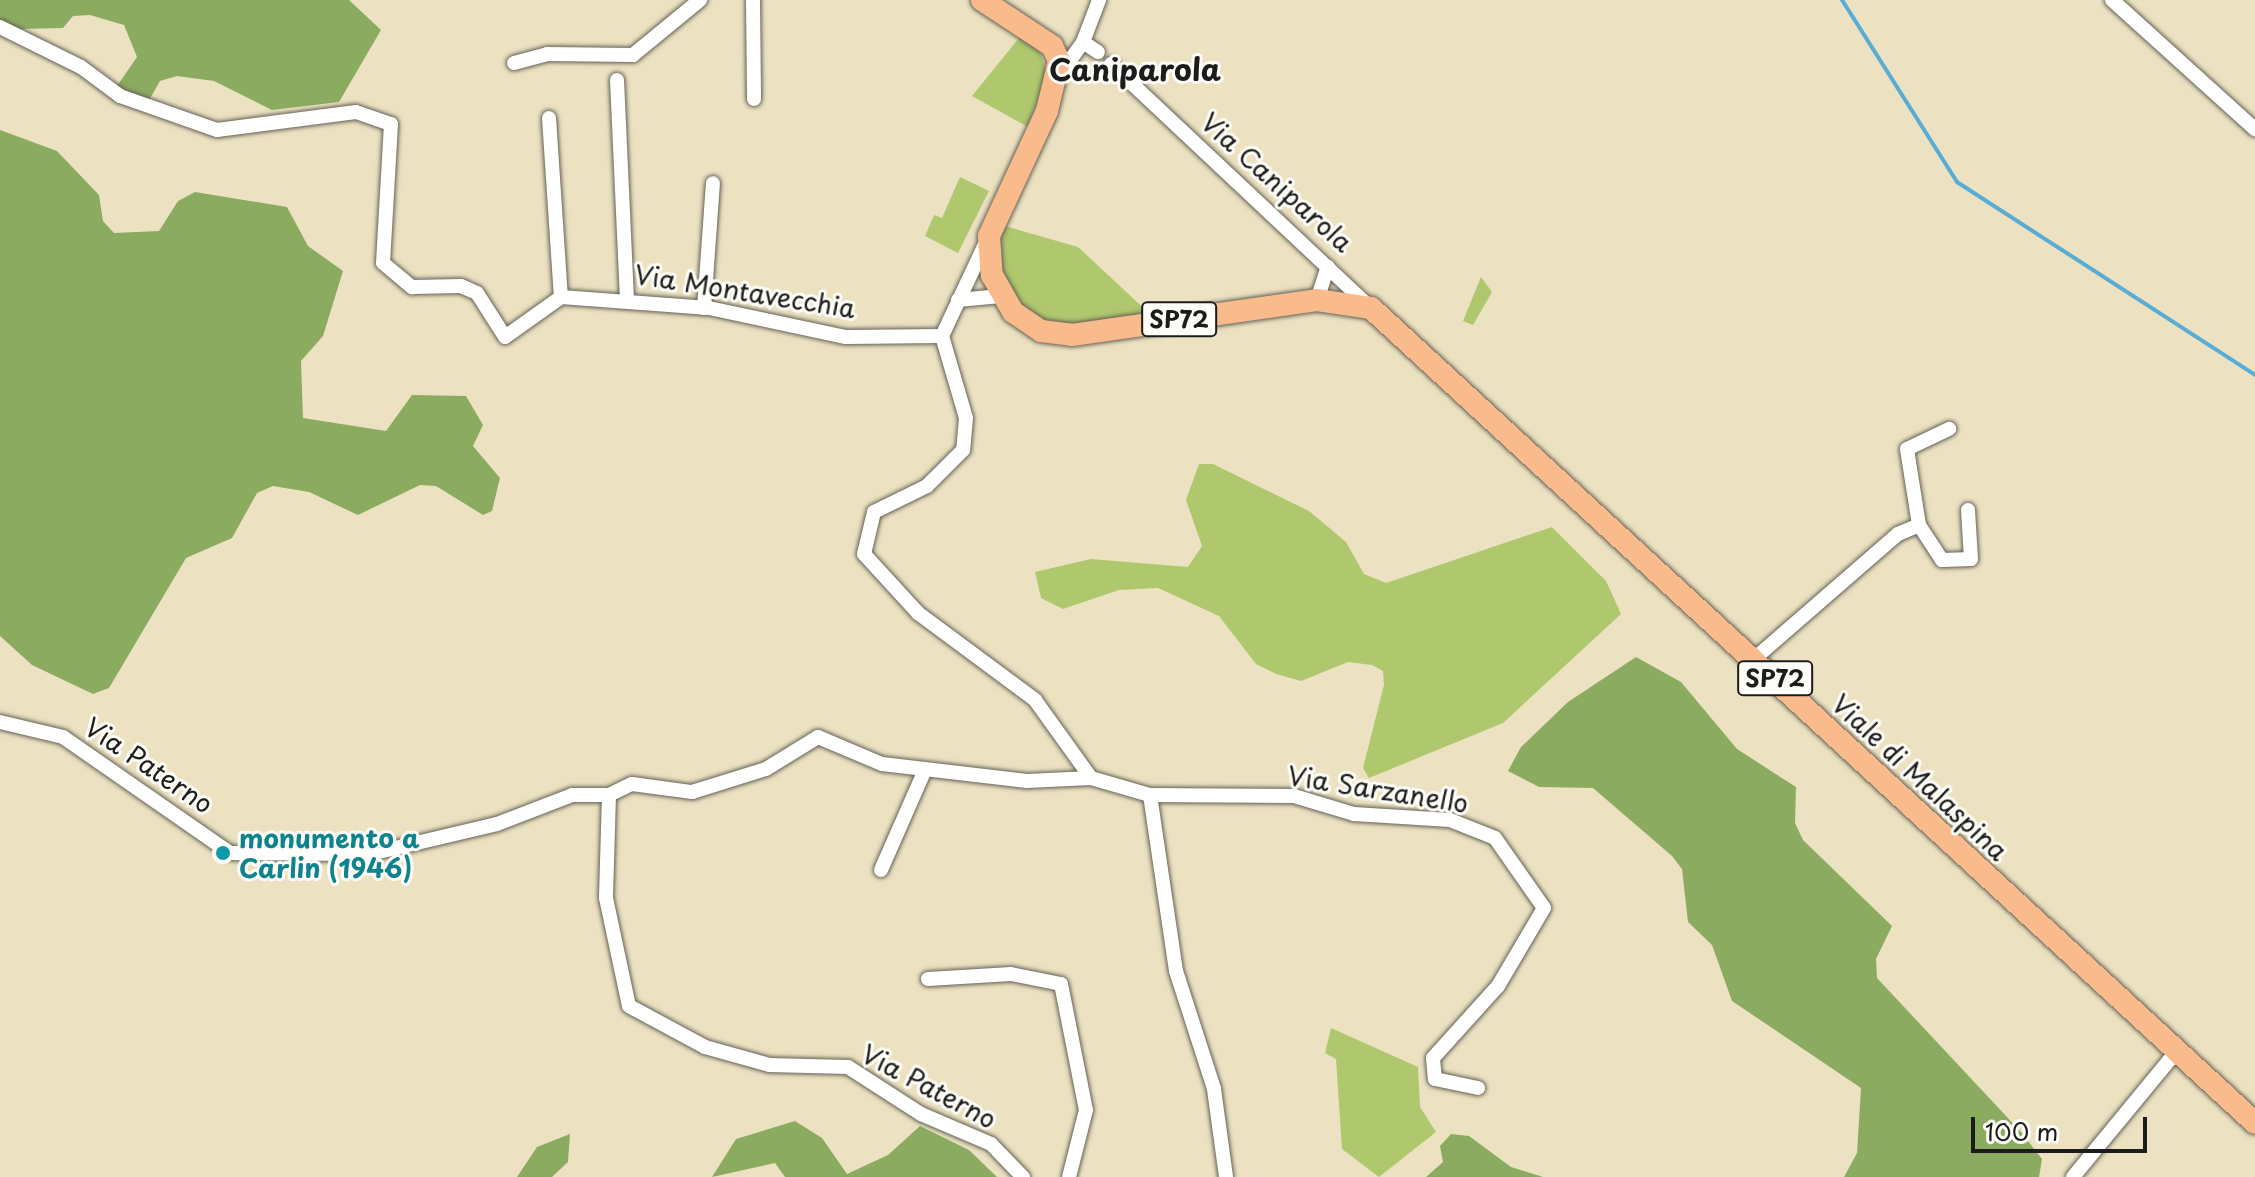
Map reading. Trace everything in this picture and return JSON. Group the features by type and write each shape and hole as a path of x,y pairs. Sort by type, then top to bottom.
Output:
{"main road":[{"path":"982,0 1052,46 1060,74 989,236 997,289"},
{"name":"SP72","path":"997,289 1034,327 1072,335 1317,300 1371,308"},
{"name":"Viale di Malaspina","path":"1371,308 2255,1123"}],"street":[{"path":"514,63 557,53 633,55 700,0"},
{"path":"753,0 754,99"},
{"path":"1060,74 1083,42 1099,0"},
{"path":"2112,0 2255,129"},
{"path":"0,27 81,67 120,96 217,130 356,112 391,124 383,263 412,287 461,286 477,293 505,337 533,321 561,297 549,118"},
{"path":"1083,42 1098,52"},
{"name":"Via Caniparola","path":"1111,64 1371,308"},
{"path":"617,80 627,299"},
{"path":"704,308 713,183"},
{"path":"989,236 942,336 966,418 963,450 927,486 883,504 866,525 864,554 880,577 1035,700 1091,778"},
{"path":"1317,300 1328,267"},
{"path":"967,283 997,289"},
{"path":"958,300 997,289"},
{"name":"Via Montavecchia","path":"561,297 627,299 704,308 816,333 911,342 942,336"},
{"path":"1949,429 1907,449 1919,525 1942,560 1971,559 1968,510"},
{"path":"1754,659 1898,534 1919,525"},
{"name":"Via Paterno","path":"0,722 63,737 230,853 370,854 497,824 572,795 609,795 606,898 629,1006 717,1051 769,1065 848,1067 921,1114 991,1144 1023,1177"},
{"name":"Via Sarzanello","path":"609,795 632,784 692,792 766,769 818,737 882,764 925,770 1027,781 1091,778 1150,795 1294,796 1354,814 1450,820 1495,838 1544,908 1492,995 1433,1058 1435,1079 1478,1088"},
{"path":"881,870 925,770"},
{"path":"1150,795 1176,971 1214,1089 1226,1177"},
{"path":"928,979 1011,974 1061,984 1086,1110 1069,1177"},
{"path":"2073,1177 2177,1051"}],"green space":[{"path":"0,0 349,0 381,30 339,102 272,110 214,81 177,76 160,81 148,102 117,86 137,57 124,25 90,15 73,16 63,28 19,29 0,23"},
{"path":"1019,38 1040,52 1047,73 1028,127 972,96"},
{"path":"0,130 57,151 99,195 103,221 114,233 159,231 178,201 195,192 287,207 308,246 343,271 323,336 301,361 303,418 386,431 412,395 466,396 483,425 473,446 500,478 492,511 483,515 436,486 420,485 358,515 309,492 273,486 257,493 232,538 186,558 109,688 93,694 32,665 0,636"},
{"path":"960,177 989,191 958,253 925,236 934,215 942,218"},
{"path":"1001,225 1078,247 1151,315 1074,327 1042,322 1007,294 997,255"},
{"path":"1481,277 1492,292 1473,325 1463,321"},
{"path":"1199,464 1213,464 1309,511 1346,542 1364,574 1386,583 1552,527 1606,581 1621,614 1503,723 1369,778 1363,768 1384,685 1383,671 1372,665 1348,662 1301,681 1276,674 1256,664 1219,616 1158,588 1119,590 1063,609 1041,598 1035,572 1091,559 1188,567 1202,546 1186,500"},
{"path":"1636,657 1681,682 1737,749 1796,787 1795,823 1803,840 1892,926 1876,959 1877,978 2021,1132 2042,1159 2039,1177 1844,1177 1857,1153 1861,1088 1732,1001 1712,945 1688,922 1682,869 1672,856 1593,788 1539,787 1508,771 1521,747 1568,702"},
{"path":"1331,1028 1418,1067 1420,1107 1436,1132 1379,1177 1342,1149 1336,1059 1325,1053"},
{"path":"795,1121 822,1138 847,1174 888,1155 920,1126 969,1150 997,1177 785,1177 775,1163 712,1177 736,1139"},
{"path":"570,1134 568,1162 552,1177 517,1177 537,1147"},
{"path":"1451,1134 1469,1136 1511,1167 1543,1177 1426,1177 1443,1162 1440,1146"}],"waterway":[{"path":"1842,0 1957,182 2255,375"}],"place":[{"name":"monumento a Carlin (1946)","path":"223,853"}],"district":[{"name":"Caniparola","path":"1135,69"}]}
